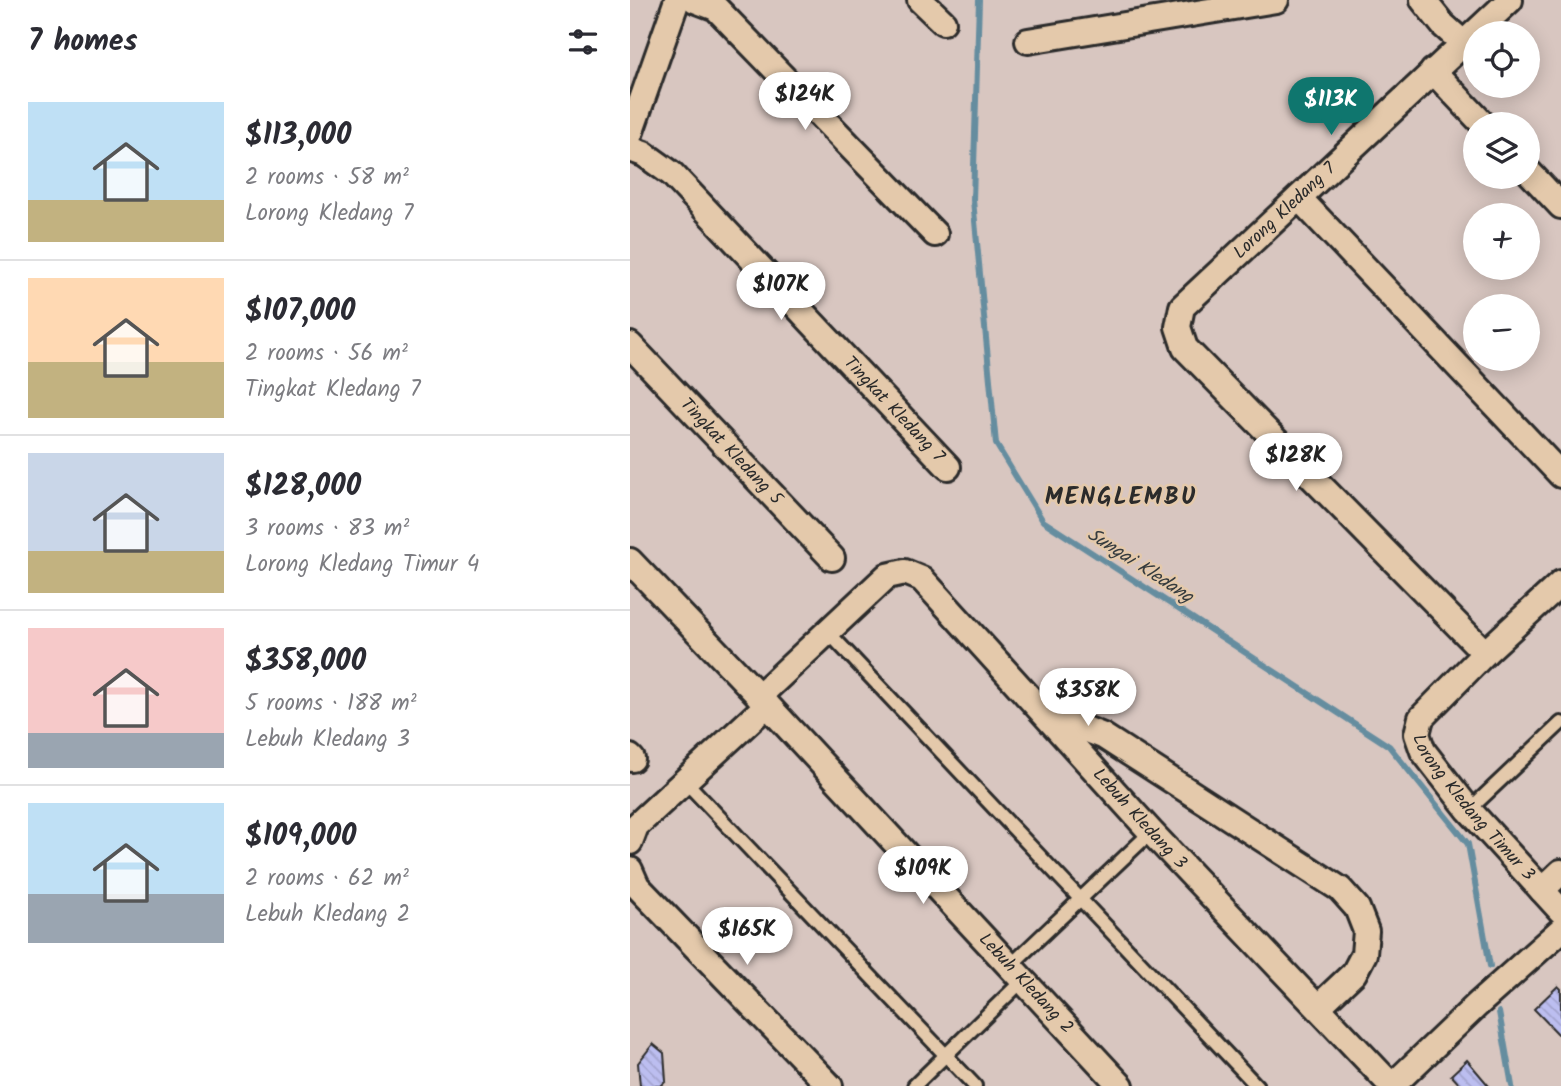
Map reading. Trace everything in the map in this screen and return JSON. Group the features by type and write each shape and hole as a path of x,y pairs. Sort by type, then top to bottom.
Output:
{"street":[{"path":"630,134 677,0"},
{"path":"695,0 716,8 935,234"},
{"path":"920,0 943,22"},
{"path":"1028,41 1276,0"},
{"path":"1423,0 1443,25 1463,43"},
{"name":"Lorong Kledang 7","path":"1487,21 1510,0"},
{"name":"Lorong Kledang 7","path":"1463,43 1182,307 1178,327 1185,348 1485,653"},
{"path":"1433,71 1472,112"},
{"name":"Tingkat Kledang 7","path":"630,149 644,154 672,174 948,467"},
{"path":"1540,184 1561,206"},
{"path":"1299,198 1556,459"},
{"name":"Tingkat Kledang 5","path":"630,345 832,558"},
{"name":"Lebuh Kledang 2","path":"630,561 763,700 1121,1086"},
{"name":"Lebuh Kledang 3","path":"630,842 636,826 685,781 828,632 887,576 905,572 922,579 1151,832 1392,1086"},
{"name":"Lorong Kledang Timur 3","path":"1561,583 1485,653 1421,718 1417,734 1423,751 1469,810 1561,911"},
{"path":"1058,728 1075,725 1103,736 1340,889 1357,908 1366,931 1364,954 1354,974 1318,1007"},
{"path":"630,870 637,886 830,1086"},
{"path":"1542,890 1561,872"},
{"path":"1392,1086 1561,930"}],"lane":[{"path":"828,632 1256,1086"},
{"path":"1469,810 1561,723"},
{"path":"685,781 975,1086"},
{"path":"914,1086 946,1055 1080,899 1151,832"}],"building":[{"path":"1558,986 1561,989 1561,1037 1534,1009"},
{"path":"653,1044 664,1053 666,1081 661,1086 640,1086 638,1063"},
{"path":"1467,1060 1489,1086 1461,1086 1451,1075"}],"waterway":[{"name":"Sungai Kledang","path":"979,0 973,200 996,444 1043,521 1389,746 1468,844 1490,966"},
{"name":"Sungai Kledang","path":"1499,1012 1512,1086"}],"district":[{"name":"MENGLEMBU","path":"1121,497"}]}
